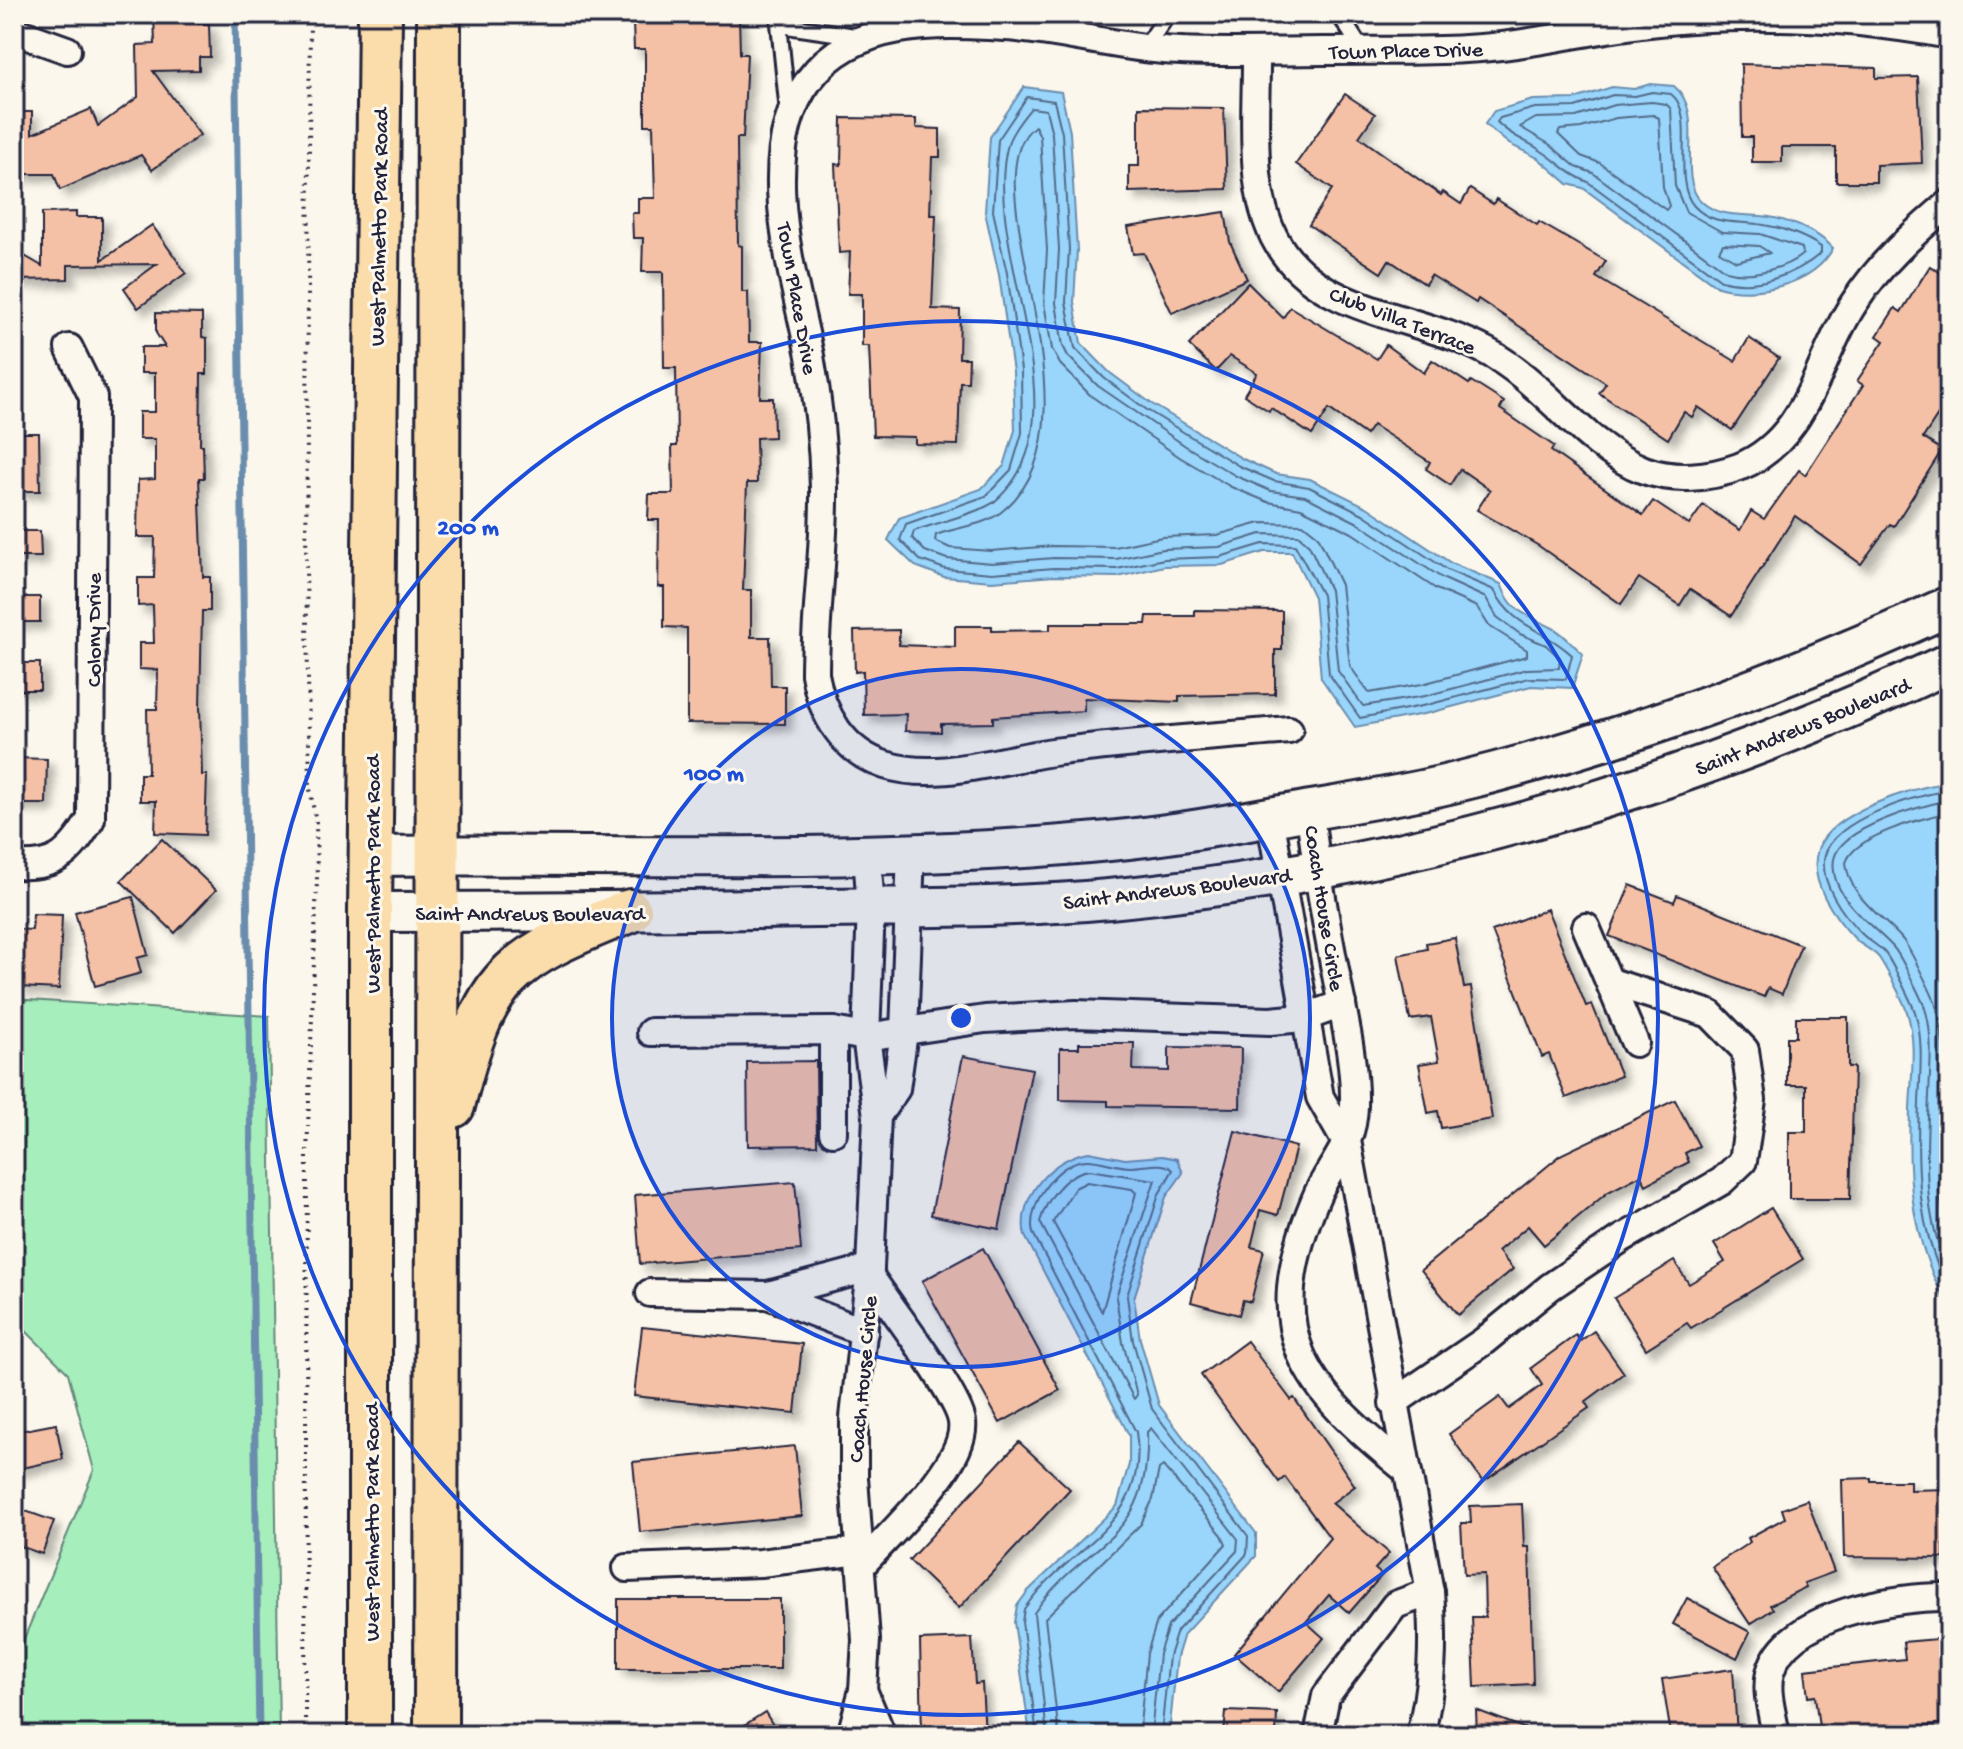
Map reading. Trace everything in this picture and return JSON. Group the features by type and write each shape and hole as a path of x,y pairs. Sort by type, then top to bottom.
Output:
{"main road":[{"name":"West Palmetto Park Road","path":"370,1735 370,912 380,14"},
{"path":"436,1735 439,14"},
{"path":"437,1170 474,1029 497,987 542,949 630,911"}],"street":[{"name":"Town Place Drive","path":"1289,730 1054,752 916,771 881,764 844,739 824,709 815,674 824,488 814,383 789,266 783,216 783,154 789,121 809,80 836,53 865,37 906,28 1005,27 1145,48 1256,52 1478,48 1694,19 1823,17 1947,30"},
{"path":"14,31 67,50"},
{"name":"Club Villa Terrace","path":"1256,52 1261,206 1273,237 1293,264 1333,294 1449,333 1486,351 1538,386 1602,447 1623,461 1663,475 1713,475 1754,459 1780,439 1801,413 1851,307 1873,274 1900,245 1949,203"},
{"name":"Colony Drive","path":"14,865 45,864 64,855 75,846 91,819 93,397 69,348"},
{"path":"371,856 867,855 1109,841 1224,828 1452,783 1564,754 1675,719 1784,678 1949,606"},
{"name":"Saint Andrews Boulevard","path":"370,912 994,907 1110,899 1299,872 1467,837 1676,776 1785,735 1948,667"},
{"name":"Coach House Circle","path":"1310,812 1299,872 1303,1018 1320,1097 1348,1146"},
{"name":"Coach House Circle","path":"1270,817 1299,872 1342,1004 1354,1069 1354,1111 1348,1146 1430,1592 1434,1639 1432,1674 1420,1735"},
{"name":"Coach House Circle","path":"877,1116 896,1089 904,1032 911,853"},
{"name":"Coach House Circle","path":"851,1735 863,1690 866,1640 854,1478 854,1418 870,1272 877,1116 866,1037 871,908 867,855"},
{"path":"1586,927 1635,1043"},
{"path":"1393,1403 1484,1341 1550,1287 1621,1239 1722,1181 1743,1161 1752,1100 1745,1050 1710,1014 1611,982"},
{"name":"Coach House Circle","path":"866,1037 985,1019 1076,1014 1270,1021 1303,1018 1342,1004"},
{"path":"651,1032 833,1031 866,1037"},
{"path":"833,1031 833,1132"},
{"path":"1348,1146 1315,1197 1294,1271 1291,1313 1299,1358 1319,1390 1344,1418 1405,1469"},
{"path":"627,1568 861,1558 944,1473 962,1432 954,1401 870,1272 768,1295 650,1293"},
{"path":"768,1295 864,1332"},
{"path":"1318,1735 1326,1696 1395,1605 1430,1592"},
{"path":"1776,1735 1769,1676 1785,1647 1832,1618 1866,1606 1920,1597 1949,1597"},
{"path":"863,1690 882,1735"}],"lane":[{"path":"1145,48 1168,14"},
{"path":"1339,14 1362,50"},
{"path":"789,121 779,19 865,37"}],"path":[{"path":"305,1735 307,1155 317,880 316,823 310,789 306,568 310,14"}],"green space":[{"path":"14,999 269,1016 279,1735 14,1735 14,1663 94,1470 68,1373 14,1319"}],"water":[{"path":"1650,84 1674,86 1684,98 1689,112 1691,177 1694,191 1702,202 1722,212 1770,217 1809,230 1833,248 1824,261 1798,280 1782,286 1748,291 1718,287 1583,188 1568,184 1538,158 1509,144 1485,124 1494,111 1533,100 1575,99 1612,87 1634,89"},
{"path":"1024,87 1061,92 1070,132 1077,250 1074,302 1081,343 1109,372 1152,404 1243,459 1276,474 1310,479 1367,507 1451,563 1501,584 1516,608 1557,631 1583,654 1572,688 1531,686 1429,713 1355,727 1321,678 1314,597 1292,552 1264,552 1222,565 1164,566 1118,577 1054,576 992,581 944,577 915,566 888,540 899,518 981,489 1004,466 1015,430 1013,372 999,275 985,212 990,137"},
{"path":"1949,782 1949,1308 1927,1260 1914,1212 1909,1136 1913,1048 1907,1012 1880,959 1856,940 1832,910 1816,874 1816,861 1818,849 1826,835 1839,823 1895,796"},
{"path":"1089,1152 1125,1159 1162,1156 1177,1159 1183,1173 1166,1197 1134,1298 1140,1339 1159,1405 1256,1533 1256,1556 1184,1634 1177,1657 1169,1735 1030,1735 1014,1622 1017,1606 1028,1591 1117,1506 1129,1464 1129,1435 1025,1236 1026,1208 1040,1182 1062,1162"}],"building":[{"path":"154,14 198,14 198,24 209,24 210,57 199,57 199,70 153,71 200,135 152,170 141,155 60,190 54,174 14,174 14,112 32,112 32,134 91,109 98,126 138,97 137,45 155,44"},
{"path":"641,14 739,14 740,54 747,54 743,138 737,138 738,245 742,246 742,292 748,292 749,342 762,342 760,398 773,398 774,437 756,438 757,483 747,483 743,590 751,590 751,637 770,637 771,686 785,686 785,724 687,723 687,628 664,627 664,587 658,587 659,520 648,520 649,494 673,494 672,446 677,446 676,368 664,368 663,272 642,272 643,238 633,238 632,213 638,213 638,198 655,198 653,125 645,125 645,49 634,49 633,23 641,22"},
{"path":"1741,64 1876,68 1876,78 1918,77 1922,163 1876,165 1876,182 1836,182 1836,147 1782,147 1782,162 1752,162 1752,137 1742,137"},
{"path":"1345,94 1375,114 1359,137 1441,195 1443,192 1461,204 1470,189 1493,204 1496,199 1537,225 1539,222 1606,261 1596,277 1735,361 1749,338 1779,358 1732,430 1698,407 1692,417 1684,412 1668,439 1599,393 1606,383 1478,299 1476,303 1431,275 1425,284 1389,260 1381,273 1309,225 1332,189 1296,164"},
{"path":"1139,107 1224,108 1227,189 1129,192 1129,166 1139,166"},
{"path":"842,118 916,119 916,128 940,129 940,157 932,157 930,215 936,215 932,309 960,310 959,358 969,358 968,382 960,382 958,445 915,444 915,437 873,436 869,346 862,346 862,294 848,294 850,252 839,253 835,164 841,165"},
{"path":"76,212 76,217 102,217 102,260 152,225 186,273 138,308 124,288 157,264 68,265 68,279 14,280 14,250 42,266 42,213"},
{"path":"1225,212 1230,242 1247,279 1172,313 1144,253 1133,254 1128,227"},
{"path":"1930,266 1949,278 1949,398 1923,438 1942,450 1894,526 1890,524 1861,564 1795,516 1731,616 1690,589 1680,605 1639,578 1621,604 1539,546 1477,510 1490,490 1460,469 1450,485 1426,469 1430,462 1373,425 1366,435 1329,409 1312,435 1271,408 1269,411 1244,395 1257,373 1230,356 1216,371 1189,345 1248,283 1283,318 1290,307 1377,359 1386,345 1424,373 1432,360 1469,384 1471,381 1504,402 1500,409 1554,446 1551,451 1643,515 1653,501 1689,525 1703,505 1740,530 1751,511 1764,519 1799,470 1805,475 1863,385 1857,381 1884,341 1877,336 1895,308 1901,312"},
{"path":"156,313 202,314 202,337 207,338 207,374 201,374 200,445 203,445 204,478 199,478 203,577 210,577 210,611 202,611 200,708 202,775 207,775 205,835 155,833 156,801 140,801 140,774 148,774 147,709 157,709 158,670 139,669 139,643 154,643 153,605 138,606 138,578 154,578 155,537 137,537 138,480 155,479 155,439 139,439 139,412 155,412 155,373 141,373 141,347 165,347 156,333"},
{"path":"14,433 39,433 40,491 14,491"},
{"path":"14,531 40,531 41,557 14,557"},
{"path":"14,597 40,597 40,622 14,622"},
{"path":"1195,610 1282,611 1282,650 1275,650 1275,694 1179,696 1179,702 1084,698 1084,711 993,717 993,723 941,724 941,732 905,731 906,714 864,715 863,671 855,672 854,631 899,630 899,645 955,647 955,626 992,626 992,631 1050,630 1050,624 1146,624 1147,616 1195,616"},
{"path":"14,663 40,663 40,690 14,690"},
{"path":"14,758 47,759 46,804 14,804"},
{"path":"162,839 216,890 175,933 121,881"},
{"path":"1630,885 1674,902 1677,895 1801,945 1782,994 1768,988 1764,997 1609,936"},
{"path":"133,897 148,955 137,958 141,973 95,986 75,912"},
{"path":"1547,909 1586,1006 1592,1004 1621,1076 1566,1098 1549,1054 1542,1057 1492,931"},
{"path":"33,914 62,915 59,989 19,987 20,976 14,976 14,929 32,930"},
{"path":"1455,938 1464,988 1471,987 1492,1119 1441,1128 1438,1111 1428,1113 1419,1064 1439,1061 1431,1017 1410,1020 1398,955 1427,949 1426,943"},
{"path":"1796,1017 1848,1017 1848,1067 1854,1067 1850,1199 1789,1199 1789,1132 1806,1132 1806,1085 1787,1085 1787,1037 1796,1037"},
{"path":"1079,1043 1134,1043 1133,1070 1169,1071 1169,1047 1241,1048 1240,1108 1108,1106 1108,1101 1060,1100 1060,1048 1079,1048"},
{"path":"963,1056 1032,1069 999,1229 931,1215"},
{"path":"816,1061 817,1145 748,1146 747,1062"},
{"path":"1675,1100 1699,1146 1685,1153 1689,1162 1646,1185 1641,1175 1608,1192 1544,1245 1528,1226 1498,1251 1513,1269 1458,1315 1421,1270 1562,1154"},
{"path":"1235,1131 1296,1147 1278,1215 1260,1210 1251,1247 1264,1250 1251,1302 1243,1300 1239,1315 1191,1302"},
{"path":"795,1182 801,1250 640,1264 635,1195"},
{"path":"1771,1208 1803,1259 1691,1328 1687,1323 1646,1349 1614,1298 1674,1261 1689,1284 1725,1262 1714,1244"},
{"path":"983,1248 1060,1390 1000,1423 922,1281"},
{"path":"642,1327 802,1344 795,1413 634,1396"},
{"path":"1594,1331 1624,1373 1585,1402 1589,1408 1483,1482 1449,1434 1500,1397 1509,1409 1542,1385 1531,1368 1576,1335 1580,1341"},
{"path":"1247,1341 1291,1400 1294,1398 1355,1486 1332,1503 1389,1553 1375,1569 1382,1575 1349,1613 1329,1595 1306,1622 1324,1638 1278,1692 1234,1654 1330,1538 1285,1477 1279,1482 1201,1375"},
{"path":"56,1424 63,1459 14,1470 14,1432"},
{"path":"1019,1442 1070,1489 959,1608 909,1560"},
{"path":"795,1446 802,1516 640,1532 633,1462"},
{"path":"1871,1478 1871,1481 1910,1481 1910,1490 1949,1489 1949,1538 1944,1538 1944,1558 1844,1557 1842,1479"},
{"path":"1807,1500 1834,1572 1804,1583 1806,1587 1770,1605 1773,1609 1750,1624 1712,1567 1750,1542 1748,1538 1785,1518 1782,1509"},
{"path":"1522,1504 1524,1547 1529,1547 1533,1684 1475,1687 1472,1617 1485,1617 1484,1574 1464,1575 1461,1523 1471,1523 1470,1506"},
{"path":"14,1507 54,1521 42,1554 14,1544"},
{"path":"1687,1598 1750,1632 1737,1658 1673,1624"},
{"path":"618,1599 780,1599 780,1669 618,1669"},
{"path":"972,1638 975,1684 982,1683 985,1735 922,1735 920,1640"},
{"path":"1949,1638 1949,1723 1820,1735 1815,1696 1808,1697 1805,1670 1905,1659 1903,1642"},
{"path":"1733,1669 1737,1735 1671,1735 1662,1679"},
{"path":"1476,1710 1537,1733 1537,1735 1477,1735"},
{"path":"1226,1711 1277,1713 1276,1735 1224,1735"},
{"path":"765,1712 779,1735 729,1735"}],"waterway":[{"path":"235,14 259,1735"}]}
